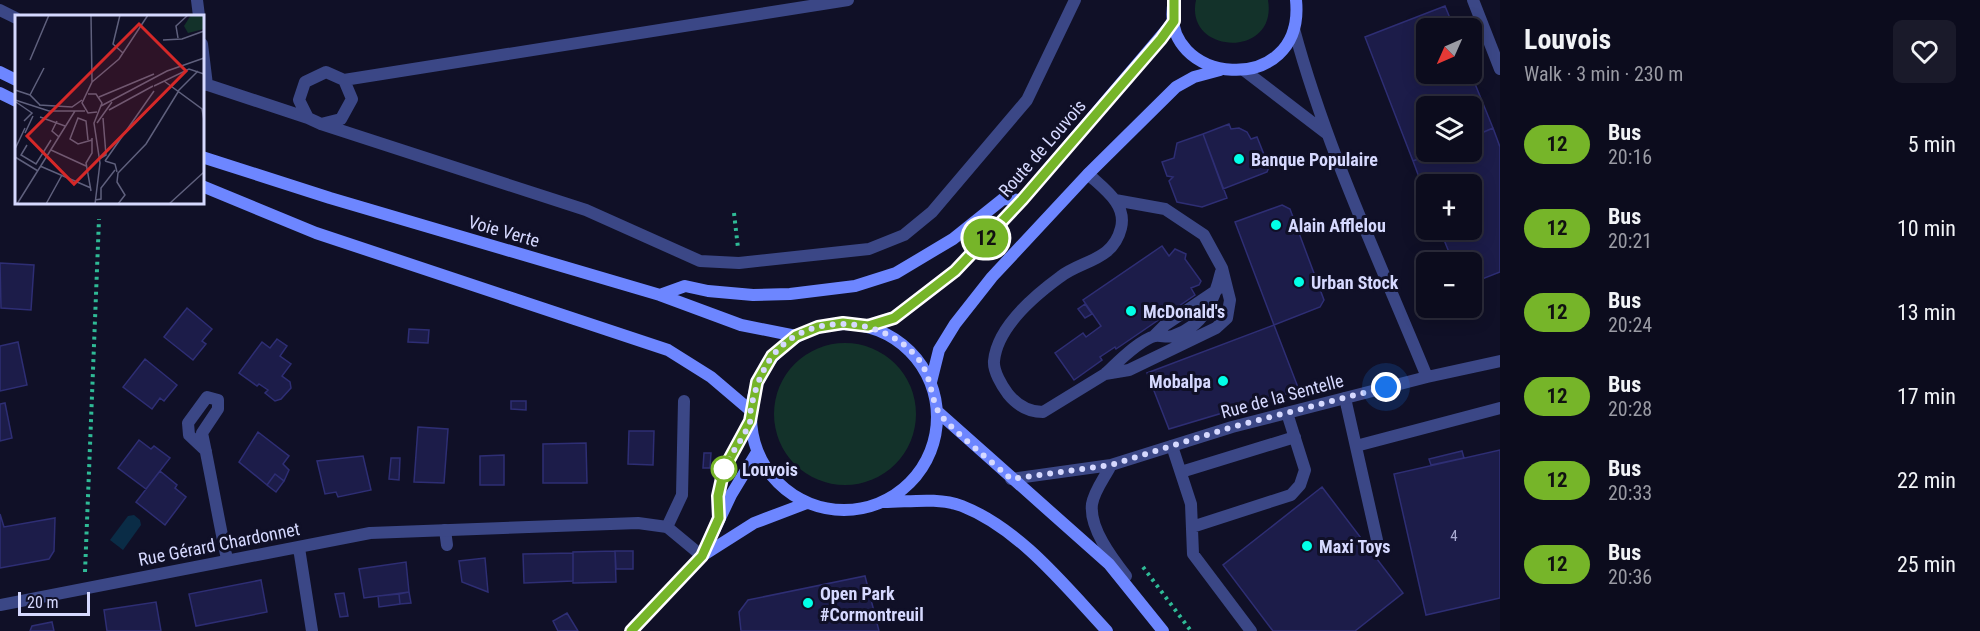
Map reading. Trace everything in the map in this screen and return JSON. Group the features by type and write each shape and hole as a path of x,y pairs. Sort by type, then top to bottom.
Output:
{"main road":[{"path":"931,382 939,350 955,324 992,277 1088,174 1176,87 1194,77 1220,70 1245,71 1261,66 1276,57 1287,44 1294,29 1296,0"},
{"path":"1172,1 1179,38 1203,63 1220,70"},
{"name":"Route de Louvois","path":"868,326 894,318 955,271 1022,200 1174,21"},
{"path":"0,72 15,80"},
{"path":"0,93 15,100"},
{"name":"Voie Verte","path":"204,158 330,198 660,295 741,325 796,336"},
{"path":"204,187 316,233 668,350 711,377 751,416"},
{"path":"660,295 685,286 708,291 753,295 790,294 855,286 896,273 953,239 1003,199 1022,200"},
{"path":"843,323 868,326 894,338 916,357 931,382 938,412 935,440 924,466 907,487 883,502 858,510 841,510 807,503 786,491 769,473 757,452 751,416 757,382 772,356 796,336 818,327 843,323"},
{"path":"938,412 1109,564 1164,631"},
{"path":"702,556 719,518 757,452"},
{"path":"883,502 925,501 961,506 1002,529 1056,576 1107,631"},
{"path":"631,631 702,556 754,523 807,503"}],"street":[{"path":"197,0 199,15"},
{"path":"308,118 299,100 305,82 326,72 344,80 848,0"},
{"path":"205,84 586,210 700,261 739,263 869,249 904,235 932,212 1027,100 1075,0"},
{"path":"1473,0 1500,69"},
{"path":"0,10 15,18"},
{"path":"1294,29 1309,84 1327,134 1427,376"},
{"path":"1245,71 1327,134"},
{"path":"321,124 341,120 352,99 344,80"},
{"path":"1088,174 1115,200 1124,214 1121,230 1114,244 1100,259 1061,275 1025,307 998,342 993,363 1002,386 1016,403 1035,412 1043,412 1105,374 1125,355 1217,290"},
{"path":"1105,374 1129,370 1216,328 1227,318 1230,300 1222,268 1204,235 1166,208 1115,200"},
{"path":"1154,336 1171,337 1191,328 1206,314 1217,290 1222,268"},
{"name":"Rue de la Sentelle","path":"1011,479 1111,465 1287,412 1427,376 1500,361"},
{"path":"1345,398 1377,540"},
{"path":"684,401 682,495 667,527 702,556"},
{"path":"1356,446 1500,408"},
{"path":"1192,526 1291,495 1300,484 1305,470 1287,412"},
{"path":"719,518 718,496 724,469 751,416"},
{"path":"1181,472 1295,437"},
{"path":"1172,446 1191,504 1193,554 1251,631"},
{"path":"206,451 226,560"},
{"path":"1111,465 1094,497 1092,507 1102,544 1164,631"},
{"name":"Rue Gérard Chardonnet","path":"0,605 370,533 638,523 667,527"},
{"path":"445,530 447,545"},
{"path":"299,548 312,631"}],"path":[{"path":"734,213 739,263"},
{"path":"84,588 99,219"}],"green space":[{"path":"1196,0 1268,0 1267,19 1259,33 1246,40 1231,43 1216,40 1204,32 1196,18"},
{"path":"845,343 872,348 895,364 911,387 916,414 911,441 895,464 872,480 845,485 818,480 795,464 779,441 774,414 779,387 795,364 818,348"}],"water":[{"path":"134,515 140,520 141,525 123,550 110,540 128,516"}],"building":[{"path":"1445,6 1450,18 1416,18 1416,84 1475,84 1480,96 1416,96 1416,160 1413,161 1365,37"},
{"path":"1482,101 1493,128 1482,133"},
{"name":"Banque Populaire","path":"1229,124 1231,129 1239,128 1247,132 1251,139 1257,137 1269,167 1267,172 1223,189 1203,134"},
{"path":"1493,128 1500,147 1500,272 1482,279 1482,252 1449,252 1444,240 1482,240 1482,174 1418,174 1413,161 1482,162 1482,133"},
{"path":"1203,134 1227,198 1202,207 1177,202 1169,181 1173,177 1167,176 1162,162 1174,158 1177,143"},
{"path":"1282,205 1290,209 1324,300 1320,307 1274,325 1235,222"},
{"name":"McDonald's","path":"1162,246 1169,256 1175,249 1186,254 1185,259 1201,281 1199,285 1191,288 1195,295 1116,349 1115,347 1100,357 1102,360 1074,380 1055,353 1083,333 1086,337 1101,326 1083,300"},
{"path":"0,263 34,265 31,310 1,308"},
{"path":"1085,304 1092,314 1085,318 1078,309"},
{"path":"187,308 212,329 202,341 206,344 193,360 164,337"},
{"name":"Mobalpa","path":"1274,325 1299,390 1169,429 1147,373"},
{"path":"409,329 429,330 428,343 408,342"},
{"path":"277,339 287,346 280,356 291,364 282,376 290,382 291,388 281,399 275,401 265,393 268,390 259,384 257,386 239,373 262,342 270,348"},
{"path":"18,342 27,385 0,391 0,346"},
{"path":"145,359 177,385 164,401 160,398 152,409 123,387"},
{"path":"511,401 526,401 526,410 511,409"},
{"path":"5,403 12,438 0,441 0,404"},
{"path":"418,427 448,429 444,483 414,482"},
{"path":"629,431 654,431 653,465 628,464"},
{"path":"258,432 289,456 283,464 289,470 284,481 275,474 267,485 239,462"},
{"path":"139,440 151,449 154,446 170,458 146,489 118,468"},
{"path":"586,443 587,483 543,483 543,444"},
{"path":"1500,450 1500,598 1426,615 1394,474"},
{"path":"1462,451 1464,458 1431,465 1429,459"},
{"path":"704,453 711,453 710,468 703,468"},
{"path":"504,455 504,485 480,485 480,456"},
{"path":"363,456 371,490 338,497 336,492 325,494 317,461"},
{"path":"391,458 400,458 399,480 389,479"},
{"path":"160,471 177,485 175,488 186,497 165,525 136,502"},
{"path":"275,474 284,481 276,492 267,485"},
{"name":"Maxi Toys","path":"1322,487 1403,593 1355,631 1273,631 1223,565"},
{"path":"0,514 4,527 55,518 54,551 49,559 0,568"},
{"path":"615,551 616,582 573,583 573,552"},
{"path":"615,551 633,551 633,569 616,569"},
{"path":"573,553 573,581 524,583 523,554"},
{"path":"485,558 488,592 462,582 459,561"},
{"path":"406,562 409,592 364,598 359,569"},
{"name":"Open Park #Cormontreuil","path":"865,576 879,631 741,631 739,612 748,600"},
{"path":"261,580 267,612 196,626 189,594"},
{"path":"409,592 411,603 400,604 399,594"},
{"path":"344,593 348,616 340,617 335,594"},
{"path":"399,594 400,604 379,607 378,596"},
{"path":"156,602 161,631 107,631 104,610"},
{"path":"567,613 578,631 558,631 553,621"},
{"path":"52,622 54,631 30,631 32,626"}],"bus line":[{"name":"12","path":"631,631 702,556 719,518 718,496 724,469 750,421 757,382 772,356 796,336 818,327 843,323 868,326 894,318 955,271 1022,200 1161,39 1174,21 1174,0"}],"place":[{"name":"Banque Populaire","path":"1239,159"},
{"name":"Alain Afflelou","path":"1276,225"},
{"name":"Urban Stock","path":"1299,282"},
{"name":"McDonald's","path":"1131,311"},
{"name":"Mobalpa","path":"1223,381"},
{"name":"Louvois","path":"724,469"},
{"name":"Maxi Toys","path":"1307,546"},
{"name":"Open Park #Cormontreuil","path":"808,603"}],"route":[{"path":"724,469 750,421 757,382 772,356 796,336 818,327 843,323 868,326 894,338 916,357 931,382 938,412 1011,479 1067,473 1111,465 1232,427 1386,387"}]}
